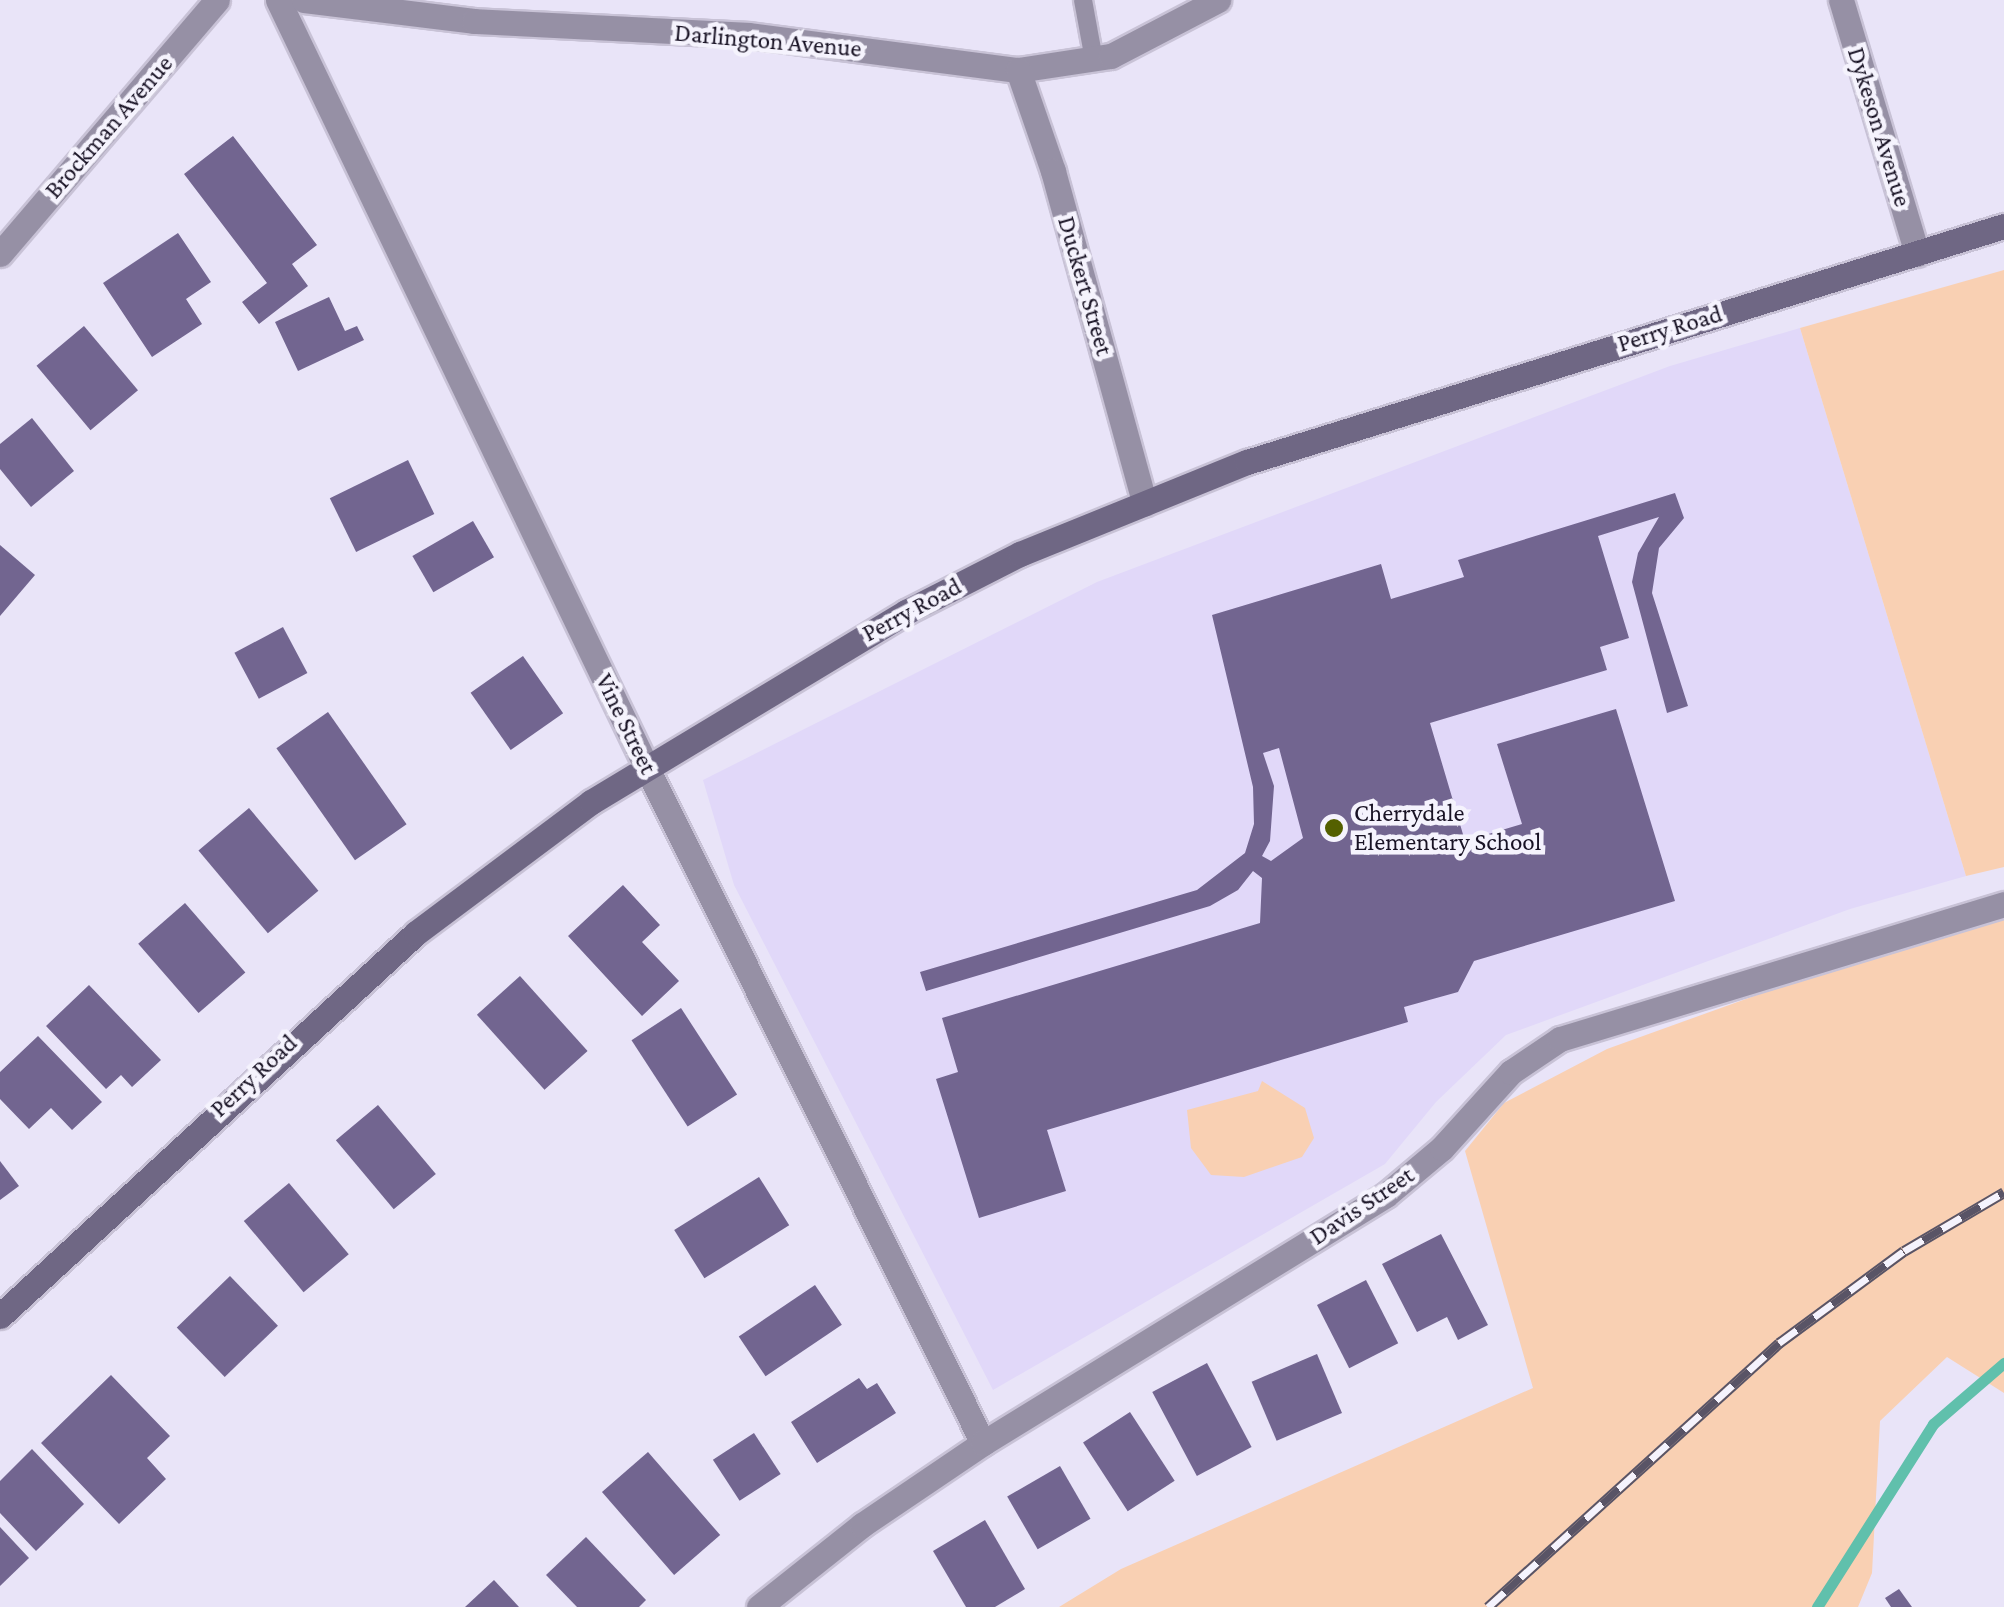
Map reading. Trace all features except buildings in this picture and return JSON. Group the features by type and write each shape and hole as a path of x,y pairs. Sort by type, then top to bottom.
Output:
{"street":[{"name":"Brockman Avenue","path":"0,254 217,0"},
{"name":"Vine Street","path":"278,0 646,766 983,1443"},
{"name":"Darlington Avenue","path":"304,0 474,21 748,35 1018,70 1094,60 1141,43 1218,0"},
{"name":"Dykeson Avenue","path":"1841,0 1918,254"},
{"name":"Duckert Street","path":"1018,70 1053,171 1145,504"},
{"name":"Perry Road","path":"0,1316 416,932 646,766 906,612 1145,504 1388,415 2004,226"},
{"name":"Davis Street","path":"759,1607 862,1525 983,1443 1386,1195 1442,1148 1510,1072 1560,1039 2004,904"}],"lane":[{"path":"1083,0 1094,60"}],"shaded area":[{"path":"2004,270 2004,867 1966,876 1800,328"},
{"name":"Cherrydale Elementary School","path":"1800,328 1966,876 1850,909 1506,1035 1436,1102 1385,1164 993,1390 734,885 703,780 1097,582 1670,366"},
{"path":"2004,918 2004,1393 1947,1357 1880,1421 1872,1573 1858,1607 1059,1607 1121,1569 1533,1388 1465,1151 1504,1103 1607,1049 1804,978"},
{"path":"1262,1081 1305,1108 1314,1138 1302,1157 1244,1177 1211,1175 1191,1148 1187,1110 1258,1091"}],"waterway":[{"path":"1817,1607 1933,1424 2004,1363"}],"railway":[{"path":"1488,1607 1779,1343 1904,1251 2004,1192"}],"place":[{"name":"Cherrydale Elementary School","path":"1334,828"}]}
